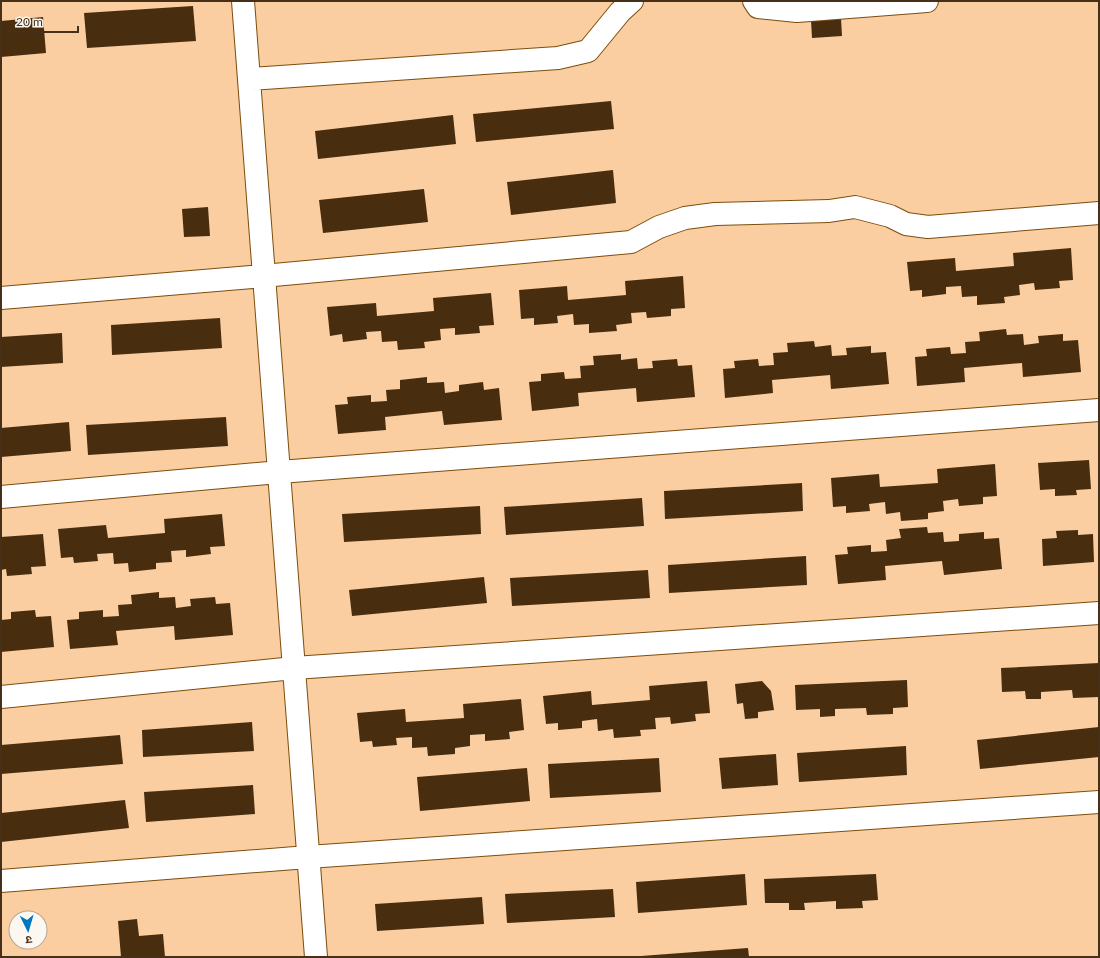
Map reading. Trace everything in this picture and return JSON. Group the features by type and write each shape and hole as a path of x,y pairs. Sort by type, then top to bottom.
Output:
{"street":[{"path":"242,1 316,957"},
{"path":"248,79 558,58 588,51 620,12 632,1"},
{"path":"754,1 758,7 797,11 927,1"},
{"path":"1,298 263,276 631,242 665,225 685,218 715,214 829,211 855,207 890,216 906,224 928,227 1099,213"},
{"path":"1,496 278,472 1099,410"},
{"path":"1,697 294,668 1099,613"},
{"path":"1,881 1099,802"}],"building":[{"path":"193,6 196,41 87,48 84,13"},
{"path":"43,17 46,53 1,57 1,21"},
{"path":"841,18 842,36 812,38 811,20"},
{"path":"611,101 614,129 476,142 473,114"},
{"path":"453,115 456,144 318,159 315,131"},
{"path":"613,170 616,203 511,215 507,182"},
{"path":"424,189 428,222 323,233 319,200"},
{"path":"208,207 210,236 184,237 182,209"},
{"path":"1071,248 1073,280 1059,281 1060,288 1035,290 1034,283 1019,285 1020,295 1004,297 1005,303 977,305 977,296 962,297 961,286 946,287 946,294 922,297 922,290 910,291 907,262 955,258 956,271 1014,266 1013,253"},
{"path":"683,276 685,308 671,309 671,316 647,318 646,312 631,313 632,323 616,325 617,331 589,333 589,324 574,325 573,314 557,316 558,323 534,325 534,318 521,319 519,290 567,286 568,300 626,295 625,281"},
{"path":"491,293 494,325 479,326 480,333 455,335 455,328 440,329 441,340 424,342 425,348 398,350 397,341 382,342 381,331 366,332 367,339 343,342 342,334 330,336 327,307 376,303 377,316 434,311 433,298"},
{"path":"220,318 222,348 112,355 111,325"},
{"path":"1006,329 1007,335 1023,334 1024,345 1039,343 1038,336 1063,334 1063,341 1078,340 1081,372 1023,377 1022,363 964,368 965,382 917,386 915,357 927,356 926,349 950,347 951,354 966,353 965,342 980,341 979,332"},
{"path":"62,333 63,363 1,367 1,337"},
{"path":"814,341 815,347 831,345 832,356 847,355 846,348 871,346 871,353 886,352 889,384 831,389 830,375 772,380 773,393 725,398 723,369 735,368 734,361 758,359 759,366 774,365 773,353 788,352 787,343"},
{"path":"621,354 621,360 637,358 638,369 653,368 652,361 677,359 678,366 692,365 695,397 637,402 636,388 578,393 579,406 532,411 529,382 541,381 541,374 564,372 565,379 581,378 580,366 594,365 593,356"},
{"path":"427,377 427,383 444,382 445,393 459,391 459,385 483,382 484,390 499,388 502,420 444,425 442,411 385,417 386,430 338,434 335,405 348,404 347,397 371,395 371,402 387,401 386,390 400,389 400,380"},
{"path":"226,417 228,446 88,455 86,425"},
{"path":"69,422 71,451 1,457 1,428"},
{"path":"1089,460 1091,489 1076,490 1077,495 1055,496 1055,489 1040,490 1038,463"},
{"path":"995,464 997,496 983,497 983,504 959,506 958,499 943,501 944,511 928,513 928,519 901,521 900,512 886,514 885,502 869,504 870,511 846,513 846,506 833,507 831,478 879,474 880,487 938,483 937,469"},
{"path":"802,483 803,511 665,519 664,491"},
{"path":"642,498 644,526 506,535 504,507"},
{"path":"480,506 481,534 344,542 342,514"},
{"path":"222,514 225,546 210,547 211,554 186,557 186,550 171,551 172,562 156,563 156,569 129,572 128,563 114,564 113,553 97,554 98,561 74,563 73,557 61,558 58,529 106,525 108,538 165,533 164,519"},
{"path":"927,527 928,533 943,532 944,542 959,541 959,534 984,532 984,539 999,538 1002,569 944,575 942,561 885,566 886,580 838,584 835,555 848,554 847,547 871,545 871,552 887,551 886,540 901,538 899,529"},
{"path":"1078,530 1078,535 1093,534 1094,562 1043,566 1042,539 1057,538 1056,531"},
{"path":"43,534 46,566 31,567 32,574 7,576 6,569 1,570 1,537"},
{"path":"806,556 807,585 669,593 668,565"},
{"path":"648,570 650,598 512,606 510,578"},
{"path":"484,577 487,603 352,616 349,590"},
{"path":"159,592 159,598 175,597 176,608 191,606 190,599 215,597 216,604 230,603 233,635 175,640 174,626 116,631 118,645 70,649 67,620 79,619 79,612 103,610 103,617 119,616 118,605 132,604 131,595"},
{"path":"35,610 36,617 51,616 54,647 1,652 1,620 11,619 11,612"},
{"path":"1099,663 1099,697 1073,698 1072,690 1041,692 1041,699 1026,699 1025,691 1002,692 1001,668"},
{"path":"907,680 908,707 893,708 893,714 867,715 866,708 835,709 835,716 820,717 820,709 796,710 795,685"},
{"path":"707,681 710,713 695,714 696,721 671,724 670,717 655,718 656,729 640,730 641,736 614,738 613,729 598,731 597,719 582,721 582,728 558,730 558,723 546,724 543,696 591,691 592,705 650,700 649,686"},
{"path":"762,681 771,691 774,710 758,712 758,718 745,719 743,703 737,704 735,684"},
{"path":"521,699 524,730 509,732 510,739 485,741 485,734 470,735 470,746 455,748 455,754 428,756 427,747 412,748 412,737 396,738 397,745 373,747 372,741 360,742 357,713 405,709 406,722 464,718 463,704"},
{"path":"252,722 254,751 143,757 142,730"},
{"path":"1099,727 1099,757 980,769 977,740"},
{"path":"120,735 123,764 1,774 1,745"},
{"path":"906,746 907,775 799,782 797,753"},
{"path":"776,754 778,785 722,789 719,758"},
{"path":"659,758 661,792 550,798 548,764"},
{"path":"527,768 530,801 420,811 417,777"},
{"path":"253,785 255,814 146,822 144,792"},
{"path":"125,800 129,828 1,842 1,813"},
{"path":"745,874 747,905 638,913 636,882"},
{"path":"876,874 878,900 862,901 863,908 836,909 836,901 804,903 805,910 789,910 789,903 765,903 764,879"},
{"path":"613,889 615,917 507,923 505,894"},
{"path":"482,897 484,924 377,931 375,904"},
{"path":"137,919 139,936 163,934 165,957 121,957 118,921"},
{"path":"748,948 749,957 641,957 641,956"}]}
